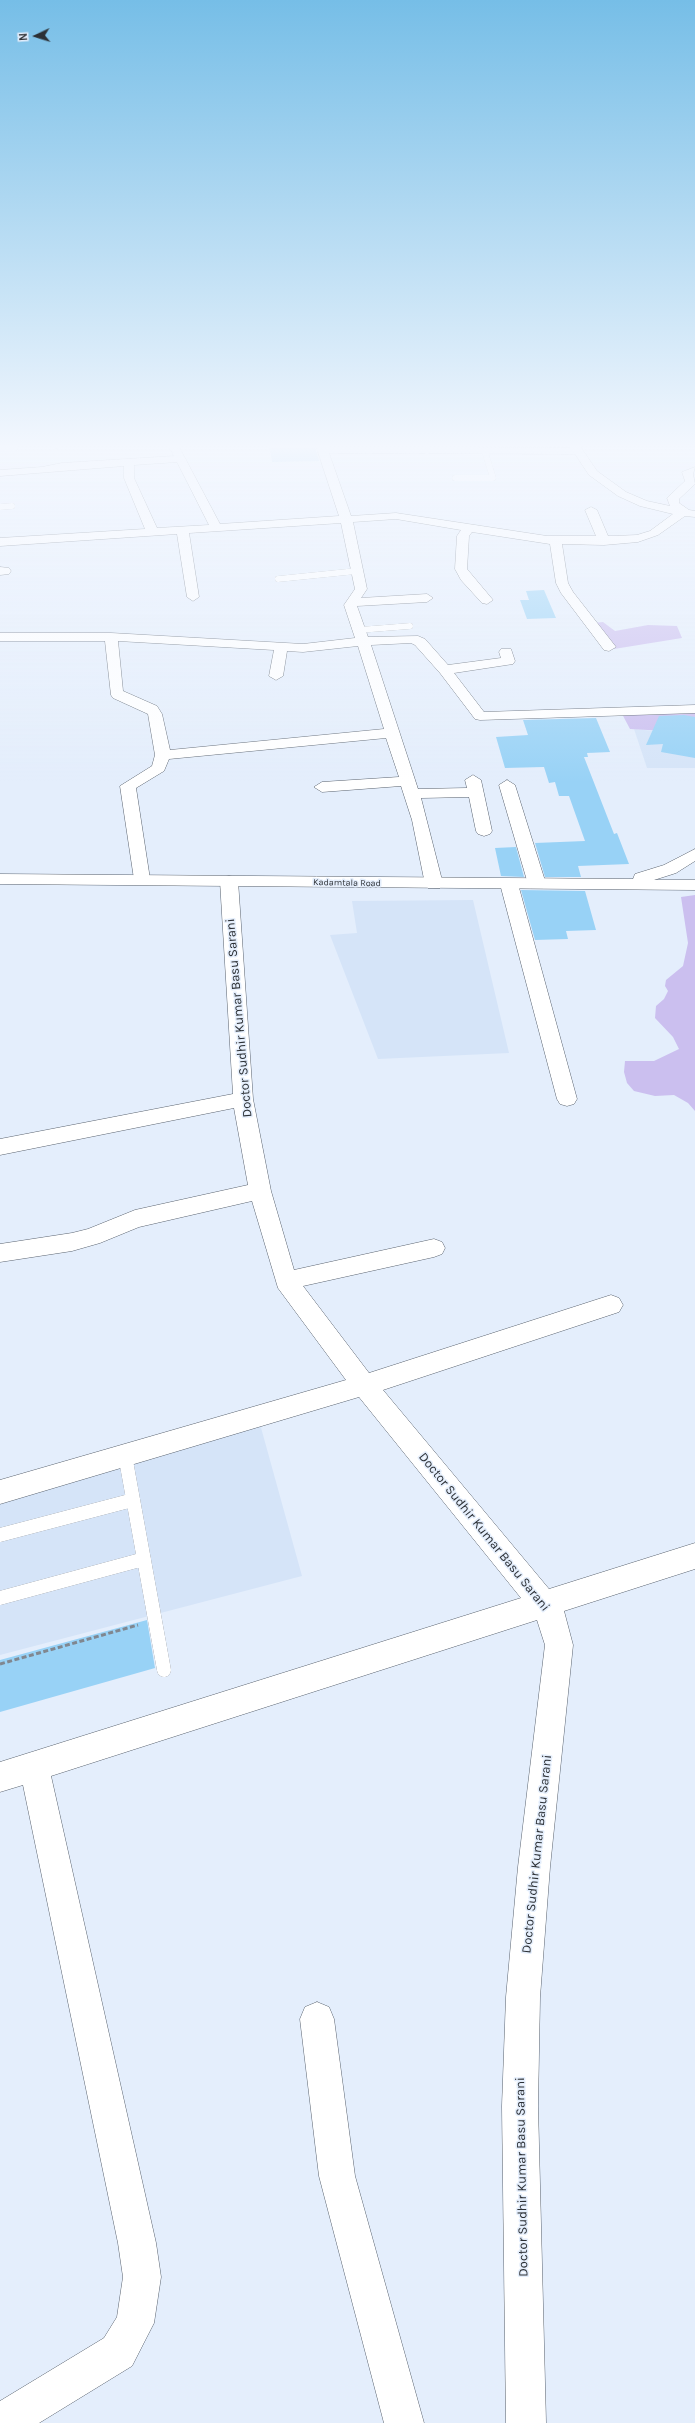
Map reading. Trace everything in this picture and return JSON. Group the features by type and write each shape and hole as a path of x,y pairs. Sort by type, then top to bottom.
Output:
{"street":[{"path":"186,556 193,597"},
{"path":"354,556 361,589 352,602 351,612 361,636 409,788 434,884"},
{"path":"462,556 462,568 465,578 487,600"},
{"path":"558,556 562,583 567,593 609,647"},
{"path":"352,602 427,598"},
{"path":"0,637 111,637 281,648 314,648 361,636 418,640 445,670 480,716 695,709"},
{"path":"111,637 116,691 118,695 152,709 155,714 163,755 158,768 128,786 142,879"},
{"path":"276,676 281,648"},
{"path":"445,670 508,661 506,652"},
{"path":"163,755 392,733"},
{"path":"507,785 537,884"},
{"path":"322,787 409,788 474,786 484,831"},
{"path":"581,884 638,879 670,869 695,854"},
{"name":"Kadamtala Road","path":"0,879 142,879 434,884 695,885"},
{"name":"Doctor Sudhir Kumar Basu Sarani","path":"229,881 243,1099 260,1191 286,1281 364,1385 544,1604 554,1622 559,1644 534,1867 523,1997 520,2106 526,2423"},
{"path":"509,884 567,1099"},
{"path":"0,1147 243,1099"},
{"path":"0,1253 72,1242 92,1237 135,1219 260,1191"},
{"path":"286,1281 434,1248"},
{"path":"0,1492 364,1385 611,1306"},
{"path":"0,1777 695,1556"},
{"path":"2,2423 118,2352 135,2323 142,2277 137,2243 34,1766"},
{"path":"317,2019 337,2176 404,2423"}],"lane":[{"path":"278,579 357,571"},
{"path":"361,636 410,626"},
{"path":"125,1455 164,1670"},
{"path":"0,1535 133,1500"},
{"path":"0,1598 144,1559"}],"path":[{"path":"0,1664 140,1624"}],"shaded area":[{"path":"603,622 615,631 648,625 677,626 682,638 614,649 593,623"},
{"path":"695,710 695,724 683,732 630,729 621,712"},
{"path":"634,729 695,735 695,768 647,768"},
{"path":"695,895 695,1111 688,1103 674,1095 655,1096 634,1091 627,1083 624,1072 625,1061 654,1061 679,1049 673,1037 655,1018 656,1006 664,999 668,991 665,986 666,980 683,966 688,943 681,897"},
{"path":"473,900 509,1053 378,1059 330,935 357,933 352,901"},
{"path":"260,1424 302,1576 0,1655 0,1500"}],"building":[{"path":"544,590 556,618 527,619 520,600 529,600 526,591"},
{"path":"684,715 695,717 695,758 661,752 663,744 646,745 659,716"},
{"path":"596,718 610,752 587,753 588,757 584,757 614,834 617,833 629,864 578,866 581,877 545,877 535,843 585,841 569,796 559,796 555,782 549,783 544,767 505,768 496,737 528,735 523,720"},
{"path":"516,847 524,877 501,876 495,848"},
{"path":"521,890 585,891 596,930 566,931 568,939 535,940"},
{"path":"147,1620 155,1668 0,1712 0,1660"}]}
